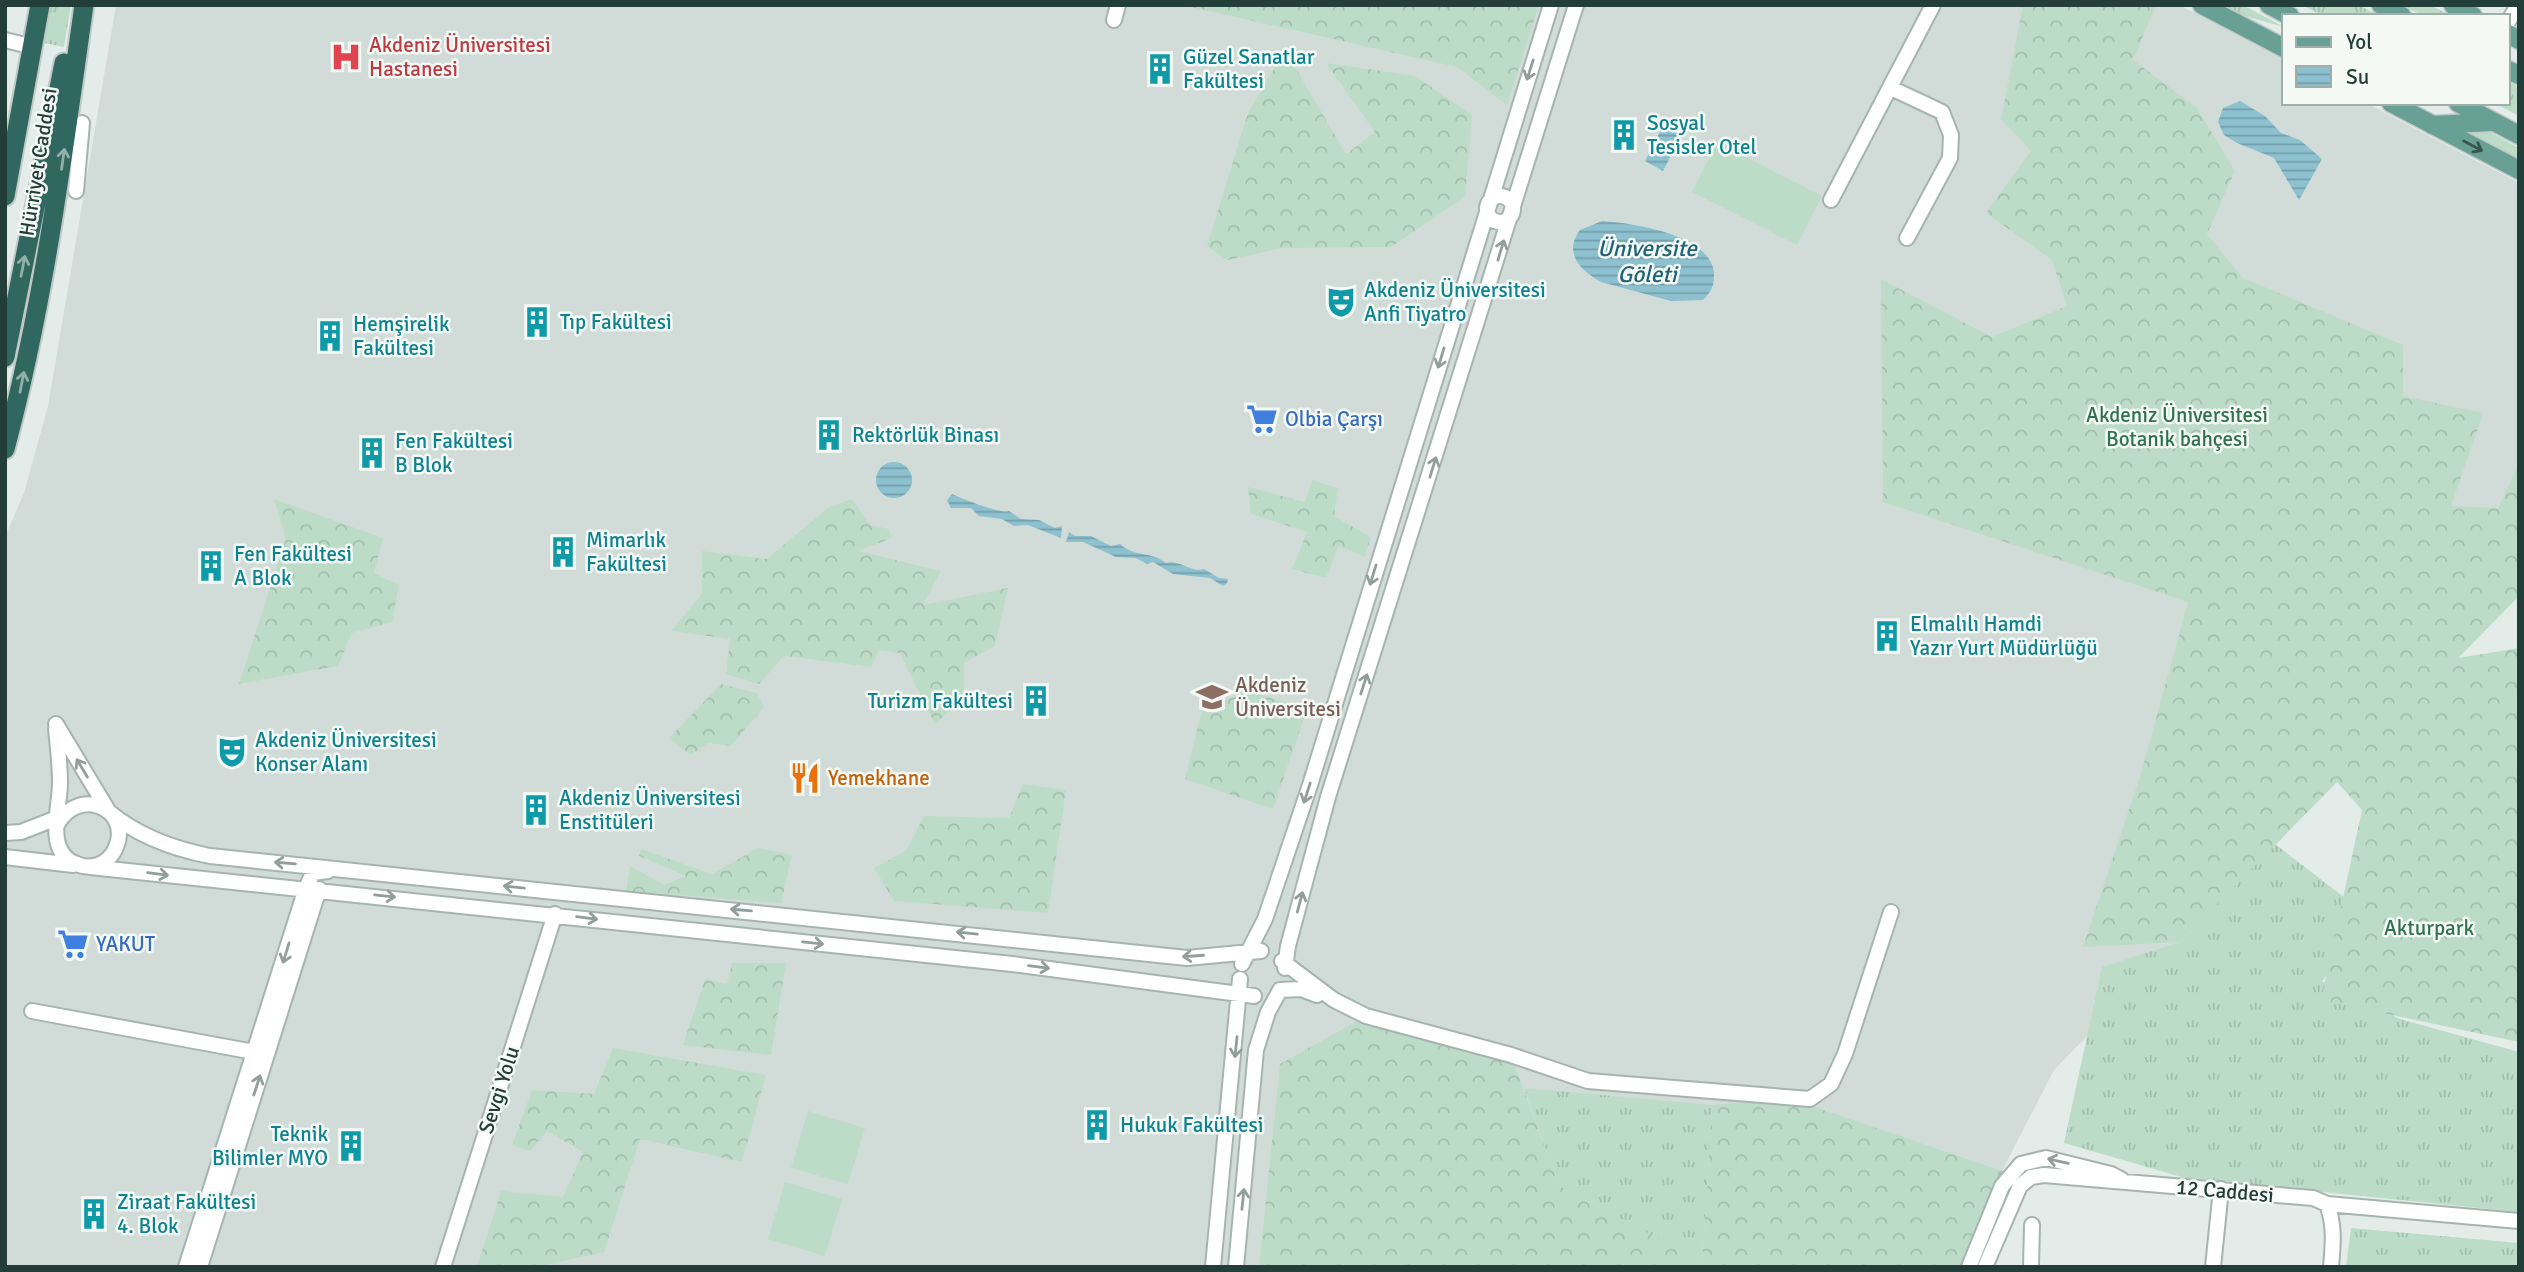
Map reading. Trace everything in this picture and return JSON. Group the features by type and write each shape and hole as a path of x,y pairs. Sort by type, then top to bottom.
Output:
{"highway":[{"name":"Hürriyet Caddesi","path":"5,143 33,5"},
{"path":"5,195 40,5"},
{"path":"5,357 76,5"},
{"name":"Hürriyet Caddesi","path":"5,449 18,402 59,185 85,5"}],"main road":[{"path":"2202,5 2282,47"},
{"path":"2381,5 2398,14"},
{"path":"2453,5 2469,14"},
{"path":"2238,24 2282,35"},
{"path":"2395,105 2519,170"},
{"path":"2462,105 2519,135"},
{"path":"2432,125 2494,122"}],"street":[{"path":"1114,20 1118,5"},
{"path":"1213,1267 1247,972 1310,785 1551,5"},
{"path":"1236,1267 1256,1050 1268,1013 1286,976 1284,964 1287,946 1328,797 1576,5"},
{"path":"1831,200 1933,5"},
{"path":"5,40 25,45"},
{"path":"1891,88 1942,112 1951,135 1950,158 1907,238"},
{"path":"76,191 82,123"},
{"path":"1488,205 1494,197 1504,196 1511,203 1512,212"},
{"path":"56,724 109,811 116,820 119,840 109,858 85,866 63,855 58,846 60,780 56,724"},
{"path":"5,833 21,832 59,820 79,804 90,803 109,811 135,830 186,851 1187,958 1247,972 1268,997 1280,990 1301,989 1334,1000 1367,1016 1511,1055 1588,1081 1810,1099 1831,1084 1845,1054 1891,912"},
{"path":"5,857 202,881 313,888 1012,964 1247,972 1276,955 1284,964 1334,1000"},
{"path":"200,1267 313,888 313,873 358,870"},
{"path":"186,1267 254,1052 313,888"},
{"name":"Sevgi Yolu","path":"443,1267 555,914"},
{"path":"32,1012 254,1052"},
{"path":"1969,1267 2002,1186 2021,1164 2046,1158 2111,1174 2123,1180"},
{"path":"1985,1267 2017,1193 2026,1180 2044,1175 2109,1183 2123,1180"},
{"name":"12 Caddesi","path":"2123,1180 2313,1198 2329,1210 2519,1221"},
{"path":"2213,1267 2221,1189"},
{"path":"2329,1210 2334,1228 2331,1267"},
{"path":"2031,1267 2032,1225"}],"shaded area":[{"name":"Akdeniz Üniversitesi","path":"116,5 2179,5 2282,59 2282,105 2370,105 2519,183 2519,596 2054,1070 2002,1171 1963,1267 5,1267 5,537 24,493 48,406"}],"green space":[{"path":"43,5 71,5 64,47 35,41"},
{"path":"1182,5 1539,5 1507,105 1457,67"},
{"name":"Akdeniz Üniversitesi Botanik bahçesi","path":"2023,5 2156,5 2133,60 2197,108 2235,171 2207,234 2243,278 2403,345 2403,396 2483,413 2451,506 2498,508 2519,464 2519,596 2458,658 2519,648 2519,1042 2321,1000 2362,810 2337,782 2180,942 2083,947 2140,777 2188,602 1883,502 1881,279 1992,337 2067,306 2052,260 1986,213 2031,151 2001,120"},
{"path":"2222,5 2243,5 2282,26 2238,14"},
{"path":"2302,5 2359,5 2375,14 2319,14"},
{"path":"2403,5 2430,5 2447,14 2419,14"},
{"path":"1285,50 1346,154 1375,132 1326,63 1415,76 1472,115 1465,197 1391,247 1283,248 1227,260 1207,246 1248,113"},
{"path":"2510,83 2519,87 2519,116 2498,105 2510,105"},
{"path":"2486,130 2519,148 2519,160 2466,131"},
{"path":"1717,142 1822,196 1797,245 1692,192"},
{"path":"1312,480 1338,488 1334,516 1371,537 1365,557 1339,546 1326,578 1292,569 1307,532 1251,514 1248,487 1305,502"},
{"path":"274,499 383,538 374,573 399,585 392,622 352,633 338,666 239,684 286,538"},
{"path":"852,499 870,525 889,529 892,538 858,551 941,571 923,605 1008,588 995,646 964,663 964,698 935,724 900,653 879,650 871,667 784,656 759,684 726,674 730,639 671,631 702,594 702,551 767,559 829,507"},
{"path":"721,684 757,693 764,707 731,746 708,743 691,755 669,738"},
{"path":"1249,691 1307,709 1273,809 1185,779 1202,709"},
{"path":"1023,784 1066,790 1048,913 894,901 874,868 906,851 924,816 1009,818"},
{"path":"2275,844 2375,921 2322,981 2400,1019 2519,1052 2519,1212 2185,1178 2064,1143 2102,967 2180,942"},
{"path":"758,848 792,855 781,903 626,891 630,866 664,885 686,876 639,856 641,849 712,874"},
{"path":"732,963 786,963 771,1055 683,1045 705,979 727,984"},
{"path":"1366,1016 1511,1055 1559,1186 1680,1250 1686,1267 1259,1267 1280,1064"},
{"path":"613,1048 766,1075 742,1162 640,1139 604,1252 549,1264 548,1267 477,1267 501,1191 563,1197 583,1152 547,1131 530,1151 512,1145 532,1090 594,1094"},
{"path":"1524,1088 1712,1105 1702,1267 1686,1267 1679,1250 1559,1186"},
{"path":"1789,1098 2002,1171 1963,1267 1702,1267 1712,1105"},
{"path":"808,1111 865,1128 848,1184 791,1168"},
{"path":"785,1182 842,1199 825,1256 768,1239"},
{"path":"2351,1228 2519,1243 2519,1267 2346,1267"}],"water":[{"path":"2240,101 2265,116 2281,133 2300,140 2322,159 2299,200 2274,158 2224,135 2218,122 2223,108"},
{"path":"1664,124 1682,134 1663,171 1645,161"},
{"name":"Üniversite Göleti","path":"1602,221 1652,229 1688,241 1702,251 1711,263 1714,277 1710,292 1703,300 1671,301 1601,282 1593,277 1576,260 1573,246 1580,230"},
{"path":"894,462 907,467 912,480 907,493 894,498 881,493 876,480 881,467"},
{"path":"952,494 990,508 1009,511 1021,519 1039,520 1055,528 1062,526 1061,538 1028,525 1014,526 1002,519 979,516 971,508 951,508 947,500"},
{"path":"1069,532 1075,536 1091,536 1111,546 1120,544 1131,551 1166,563 1204,569 1219,578 1228,579 1227,583 1223,586 1210,578 1173,574 1153,562 1147,564 1136,558 1116,557 1083,542 1066,542"}],"place":[{"name":"Akdeniz Üniversitesi Hastanesi","path":"346,57"},
{"name":"Güzel Sanatlar Fakültesi","path":"1160,69"},
{"name":"Sosyal Tesisler Otel","path":"1624,135"},
{"name":"Akdeniz Üniversitesi Anfi Tiyatro","path":"1341,302"},
{"name":"Tıp Fakültesi","path":"537,322"},
{"name":"Hemşirelik Fakültesi","path":"330,336"},
{"name":"Olbia Çarşı","path":"1262,419"},
{"name":"Rektörlük Binası","path":"829,435"},
{"name":"Fen Fakültesi B Blok","path":"372,453"},
{"name":"Mimarlık Fakültesi","path":"563,552"},
{"name":"Fen Fakültesi A Blok","path":"211,566"},
{"name":"Elmalılı Hamdi Yazır Yurt Müdürlüğü","path":"1887,636"},
{"name":"Akdeniz Üniversitesi","path":"1212,697"},
{"name":"Turizm Fakültesi","path":"1036,701"},
{"name":"Akdeniz Üniversitesi Konser Alanı","path":"232,752"},
{"name":"Yemekhane","path":"805,778"},
{"name":"Akdeniz Üniversitesi Enstitüleri","path":"536,810"},
{"name":"YAKUT","path":"73,944"},
{"name":"Hukuk Fakültesi","path":"1097,1125"},
{"name":"Teknik Bilimler MYO","path":"351,1146"},
{"name":"Ziraat Fakültesi 4. Blok","path":"94,1214"}],"park label":[{"name":"Akturpark","path":"2429,928"}]}
